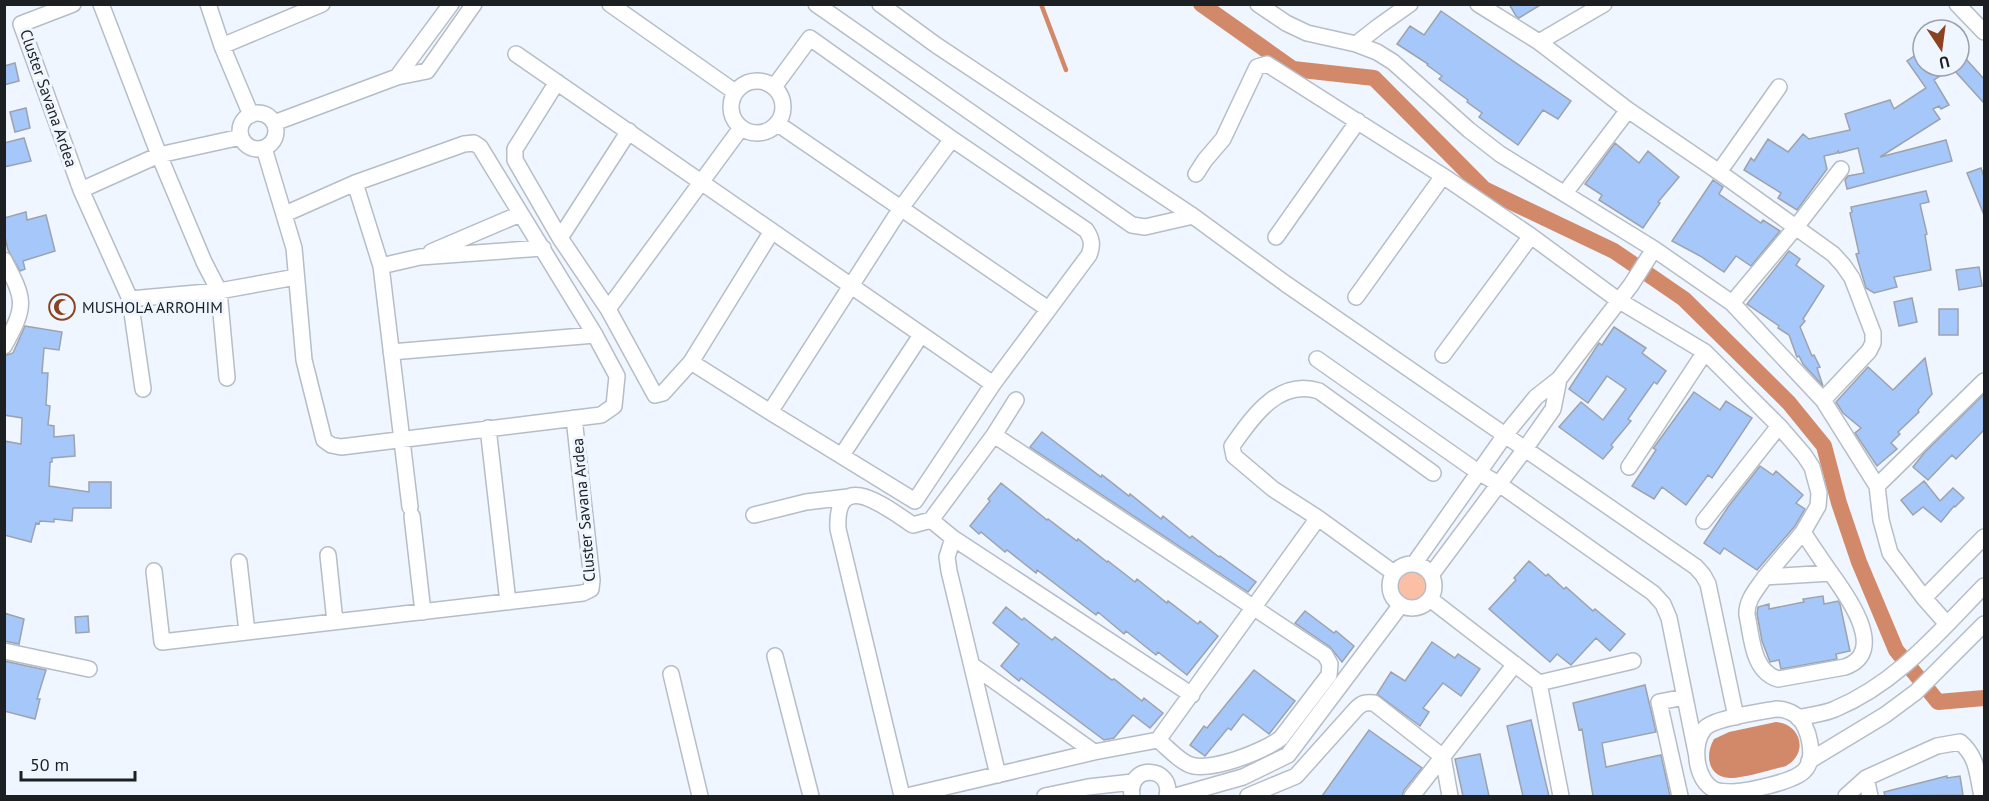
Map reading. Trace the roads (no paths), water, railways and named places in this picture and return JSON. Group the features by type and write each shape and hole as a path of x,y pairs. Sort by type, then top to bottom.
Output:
{"street":[{"name":"Cluster Savana Ardea","path":"73,4 21,24 81,190 130,299 143,389"},
{"path":"101,4 159,155 204,262 219,291 227,378"},
{"path":"208,4 250,115"},
{"path":"222,46 322,4"},
{"path":"398,77 451,4"},
{"path":"274,123 398,77 427,71 474,4"},
{"path":"610,4 735,92"},
{"path":"816,4 1132,225 1145,227 1193,216"},
{"path":"880,4 936,45 1193,216 1286,284 1696,567 1708,584 1736,717"},
{"path":"1258,4 1286,24 1307,33 1377,51 1393,62 1469,130 1500,154 1565,193 1651,254 1732,303 1822,400 1877,486 1881,520 1890,553 1947,624"},
{"path":"1356,45 1410,4"},
{"path":"1478,4 1539,42 1628,110 1833,254 1843,265 1852,278 1873,333 1873,343 1869,351 1822,400"},
{"path":"1539,42 1604,4"},
{"path":"1958,4 1984,33"},
{"path":"692,362 915,501 993,384 1089,255 1092,246 1091,238 1086,230 952,140 810,38 774,87"},
{"path":"516,54 993,384"},
{"path":"1196,174 1223,139 1257,67 1267,64 1443,176 1531,236 1618,300 1705,352 1779,426 1804,455 1816,479 1819,493 1818,506 1803,532 1765,577 1747,607 1758,662 1763,671 1778,679 1854,664 1860,659 1865,640 1852,603 1803,532"},
{"path":"761,81 774,87 782,99 783,111 778,124 767,132 753,133 741,128 733,118 730,104 735,92 747,83 761,81"},
{"path":"557,82 514,149 515,160 560,238 608,309 655,395 663,393 692,362 772,231"},
{"path":"1719,172 1779,87"},
{"path":"1565,193 1628,110"},
{"path":"262,114 274,123 273,140 264,148 248,146 241,137 242,123 250,115 262,114"},
{"path":"1276,237 1358,121"},
{"path":"778,124 1048,309"},
{"path":"608,309 741,128"},
{"path":"560,238 629,131"},
{"name":"Cluster Savana Ardea","path":"81,190 159,155 241,137"},
{"path":"770,412 901,208 952,140"},
{"name":"Cluster Savana Ardea","path":"264,148 294,248 304,360 324,440 331,445 341,447 601,415 614,406 617,376 595,334 480,147 474,143 464,144 355,183 285,214"},
{"path":"1732,303 1841,169"},
{"path":"1356,297 1443,176"},
{"path":"355,183 381,266 423,612"},
{"path":"420,258 483,228 520,214"},
{"path":"1443,355 1531,236"},
{"path":"381,266 420,258 543,248"},
{"path":"1414,564 1505,435 1536,397 1559,379 1631,285 1651,254"},
{"path":"4,260 16,282 21,305 18,321 4,346"},
{"path":"130,299 219,291 296,277"},
{"path":"391,352 595,334"},
{"path":"842,455 921,335"},
{"path":"1629,467 1705,352"},
{"path":"1317,359 1478,472 1500,484 1653,593 1663,604 1669,618 1705,796"},
{"path":"1431,574 1500,484 1553,409 1559,379"},
{"path":"1877,486 1984,381"},
{"path":"1394,573 1318,518 1273,489 1232,454 1232,446 1254,415 1272,399 1286,392 1310,388 1319,391 1433,473"},
{"path":"754,515 806,502 862,495 873,499 913,525 932,520 994,435 1016,400"},
{"name":"Cluster Savana Ardea","path":"154,571 162,642 583,594 591,589 592,580 574,418"},
{"path":"1704,521 1779,426"},
{"path":"488,428 508,603"},
{"path":"994,435 1325,655 1330,664 1329,675 1281,738 1271,746 1211,766 1200,767 1188,765 1158,740"},
{"path":"848,497 840,505 837,514 838,529 902,796"},
{"path":"907,796 1094,752 1158,740 1318,518"},
{"path":"932,520 953,538 1192,695"},
{"path":"1924,598 1984,537"},
{"path":"953,538 947,557 949,571 998,775"},
{"path":"328,555 335,622"},
{"path":"239,562 248,632"},
{"path":"1414,564 1431,574 1434,584 1430,599 1424,606 1414,609 1400,606 1393,598 1389,588 1394,573 1403,566 1414,564"},
{"path":"1765,577 1831,573"},
{"path":"1798,718 1832,710 1869,692 1899,671 1984,586"},
{"path":"1430,599 1539,683 1562,796"},
{"path":"1176,796 1243,777 1288,755 1400,606"},
{"path":"1809,760 1885,715 1916,692 1984,624"},
{"path":"4,651 89,669"},
{"path":"775,656 811,796"},
{"path":"1539,683 1633,661"},
{"path":"1412,796 1515,664"},
{"path":"972,665 1094,752"},
{"path":"671,674 700,796"},
{"path":"1680,796 1659,702 1685,698"},
{"path":"1248,796 1296,776 1363,702 1374,703 1443,757 1450,796"},
{"path":"1785,709 1798,718 1806,730 1810,749 1809,760 1803,772 1796,777 1749,793 1715,790 1707,783 1698,762 1699,740 1705,728 1711,724 1736,717 1785,709"},
{"path":"1846,796 1866,778 1937,746 1960,742 1973,757 1982,796"},
{"path":"1045,796 1088,787 1132,789 1144,773 1158,774 1167,785 1167,796"},
{"path":"1866,778 1870,796"}],"waterway":[{"path":"1041,4 1066,70"},
{"path":"1201,4 1293,69 1374,78 1484,189 1614,251 1684,299 1789,403 1824,446 1839,503 1859,562 1896,650 1938,702 1984,698"}],"place":[{"name":"MUSHOLA ARROHIM","path":"62,307"}]}
